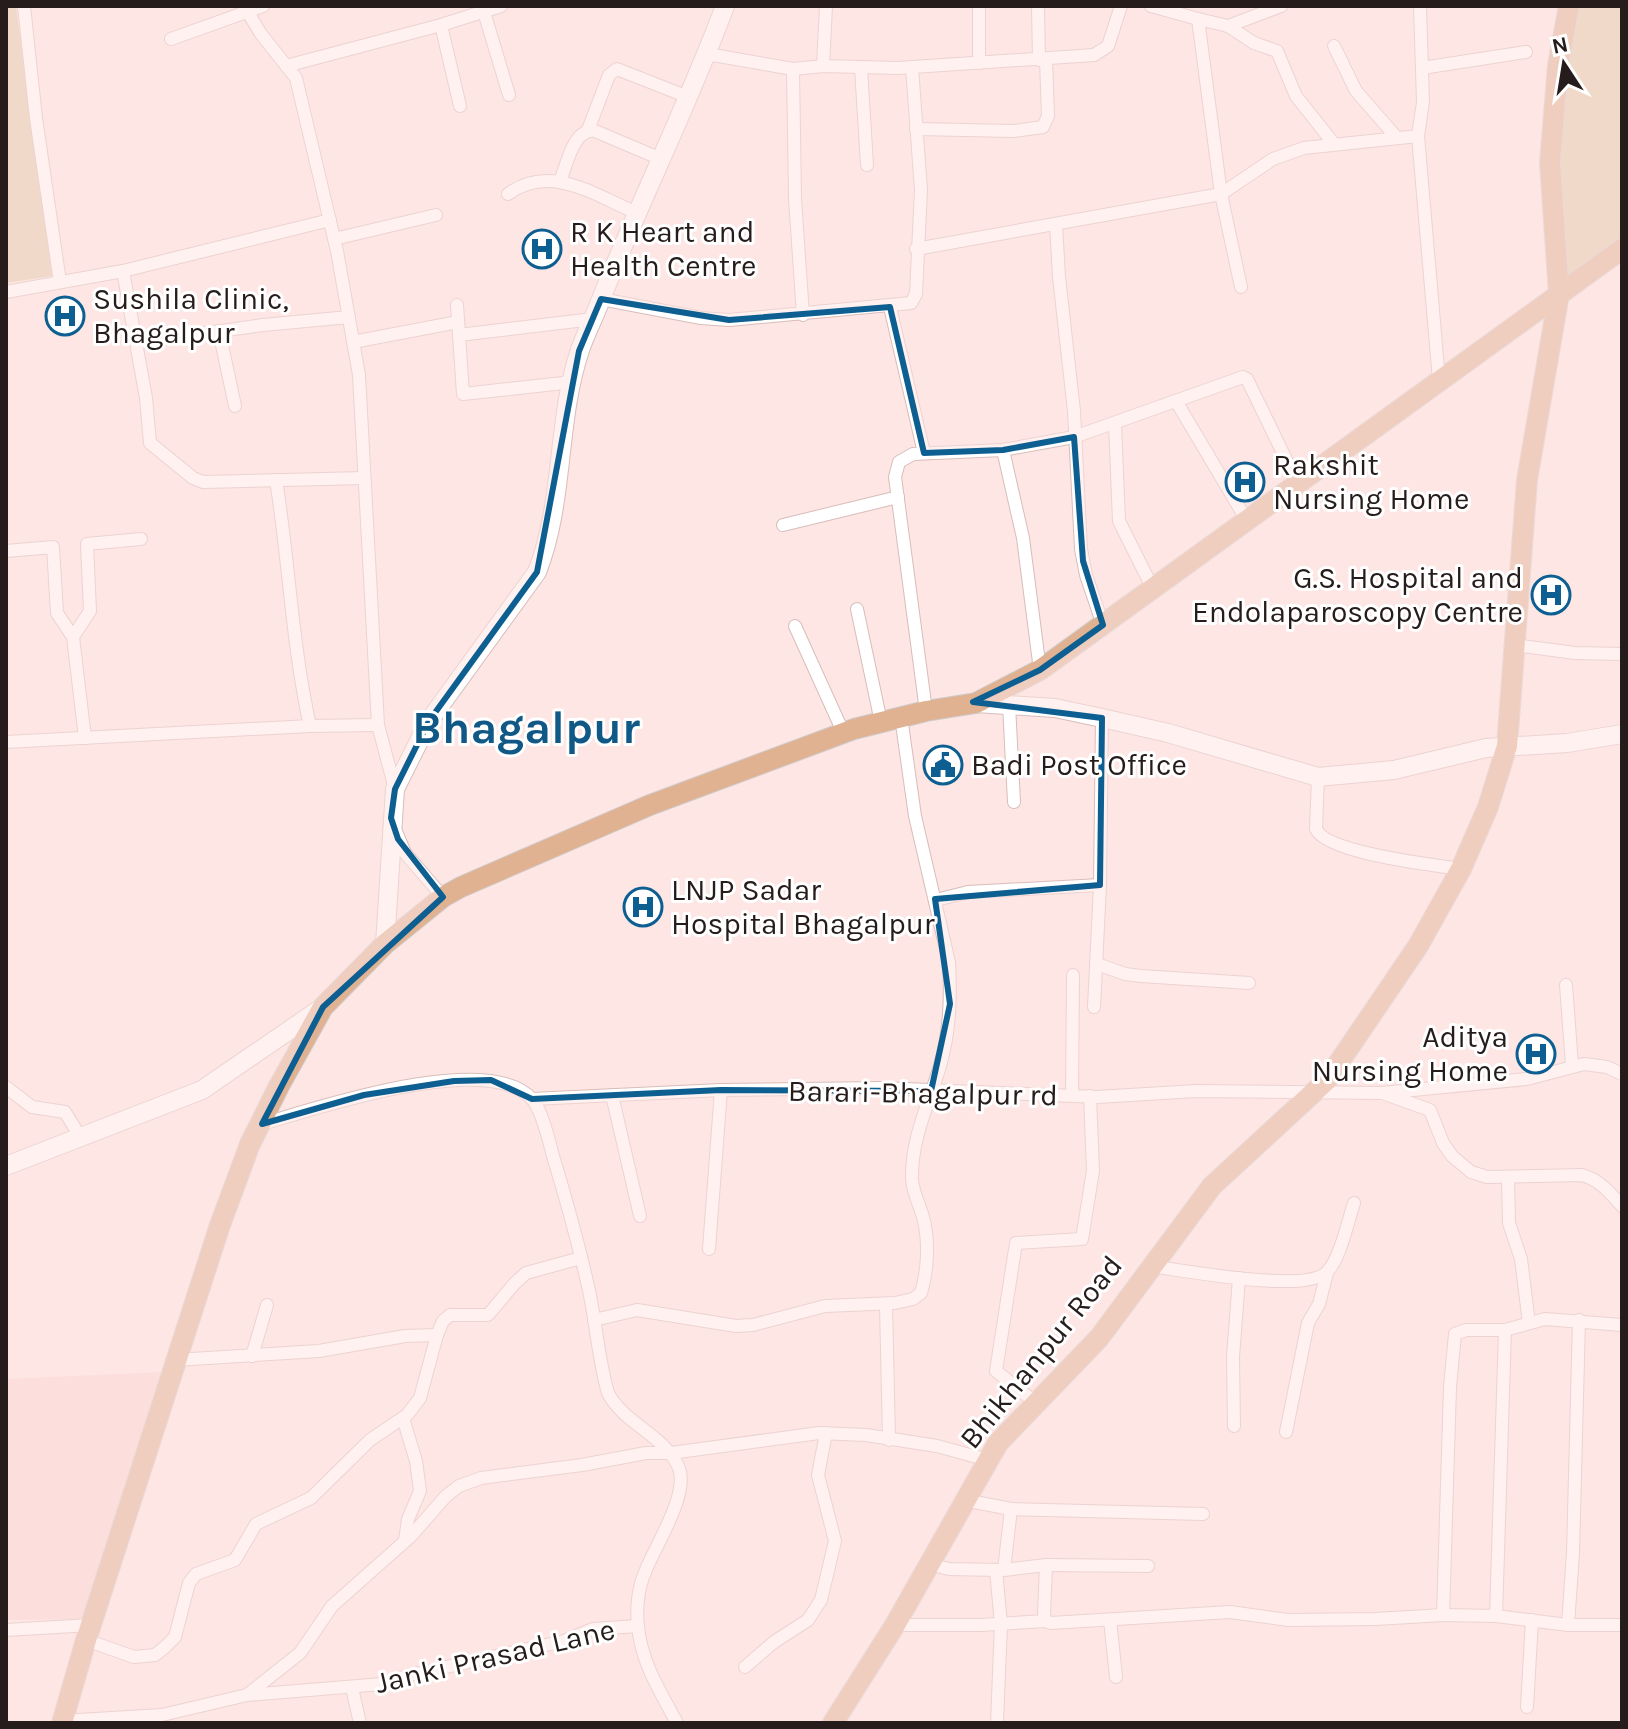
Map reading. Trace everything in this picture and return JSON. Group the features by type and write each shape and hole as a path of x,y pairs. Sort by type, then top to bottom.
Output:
{"main road":[{"name":"Bhikhanpur Road","path":"833,1723 895,1625 998,1443 1099,1338 1212,1186 1327,1080 1418,946 1461,869 1488,807 1507,746 1527,480 1559,294 1550,163 1558,65 1569,6"},
{"path":"62,1722 88,1632 238,1171 279,1086 323,1007 385,944 443,897 461,887 650,805 891,719 976,703 1040,670 1622,249"}],"street":[{"path":"24,6 36,118 60,282"},
{"path":"171,39 245,9 263,6"},
{"path":"286,66 501,6"},
{"path":"385,944 395,789 429,721 537,572 554,507 579,351 725,6"},
{"path":"823,66 826,6"},
{"path":"979,6 979,63"},
{"path":"916,129 1014,131 1043,127 1048,116 1038,6"},
{"path":"707,54 793,69 823,66 912,67 1094,55 1104,51 1111,39 1121,6"},
{"path":"1151,6 1183,10 1198,19 1228,26 1254,43 1277,51 1296,96 1334,144"},
{"path":"1228,26 1281,6"},
{"path":"1420,6 1423,102 1418,136 1439,380"},
{"path":"245,9 296,78 334,239 359,375 378,725 395,789"},
{"path":"484,12 509,95"},
{"path":"1198,19 1221,194 1241,287"},
{"path":"441,25 460,106"},
{"path":"1334,46 1356,91 1397,138"},
{"path":"1422,68 1526,52"},
{"path":"601,299 701,318 729,320 905,306 914,299 921,190 912,67"},
{"path":"861,68 867,165"},
{"path":"588,130 609,75 617,69 688,97"},
{"path":"793,69 797,239 803,315"},
{"path":"560,181 577,140 581,133 588,130 661,159"},
{"path":"916,249 1221,194 1273,159 1304,148 1418,136"},
{"path":"508,194 518,187 542,180 560,181 637,213"},
{"path":"334,239 436,215"},
{"path":"6,292 123,271 330,220"},
{"path":"1056,224 1074,411 1083,561 1103,625"},
{"path":"123,271 146,398 148,436 155,448 193,478 203,482 364,478"},
{"path":"457,305 463,394 573,382"},
{"path":"890,307 924,453"},
{"path":"136,343 349,317"},
{"path":"353,342 458,329 593,319"},
{"path":"219,331 235,406"},
{"path":"926,711 895,477 899,462 905,457 924,453 1003,450 1074,437 1238,377 1247,379 1297,482"},
{"path":"1176,401 1246,519"},
{"path":"1115,424 1119,521 1152,587"},
{"path":"1003,450 1023,538 1040,670"},
{"path":"276,480 287,549 301,686 310,726"},
{"path":"783,525 898,497"},
{"path":"73,637 90,611 87,544 141,539"},
{"path":"6,551 53,547 57,613 73,637 85,738"},
{"path":"594,1320 637,1310 736,1326 753,1325 825,1306 886,1304 913,1299 921,1293 924,1284 925,1225 912,1176 915,1147 946,1038 950,1004 949,962 891,719 857,609"},
{"path":"795,626 844,734"},
{"path":"1514,645 1575,653 1622,654"},
{"path":"976,703 1055,708 1102,718 1168,733 1318,777 1394,770 1469,751 1567,743 1622,734"},
{"path":"1009,705 1014,802"},
{"path":"1094,1007 1100,885 1102,718"},
{"path":"6,742 378,725"},
{"path":"1318,777 1316,829 1327,842 1379,856 1461,869"},
{"path":"391,818 405,853 443,897"},
{"path":"936,900 968,892 1100,885"},
{"path":"1097,964 1125,974 1249,983"},
{"path":"1072,1095 1073,975"},
{"path":"1566,985 1572,1065"},
{"path":"6,1166 79,1135 202,1090 323,1007"},
{"path":"1382,1093 1527,1079 1572,1065 1595,1064 1622,1074"},
{"path":"262,1124 364,1095 412,1085 454,1081 491,1080 509,1085 532,1099 545,1127 581,1258 605,1382 614,1405 671,1453 681,1476 679,1494 644,1574 638,1626"},
{"path":"6,1087 32,1107 65,1112 79,1135"},
{"name":"Barari-Bhagalpur rd","path":"532,1099 721,1090 882,1088 1090,1096 1196,1091 1382,1093"},
{"path":"709,1249 721,1090"},
{"path":"1382,1093 1430,1110 1443,1143 1452,1156 1471,1172 1487,1177 1582,1175 1593,1178 1622,1206"},
{"path":"612,1095 640,1216"},
{"path":"1036,1403 996,1371 1016,1243 1082,1239 1093,1171 1090,1096"},
{"path":"1508,1177 1509,1223 1521,1259 1529,1323"},
{"path":"1286,1432 1308,1323 1319,1304 1327,1273 1354,1203"},
{"path":"6,1630 88,1632 134,1657 155,1655 175,1637 189,1583 196,1574 235,1560 256,1524 311,1498 370,1440 403,1418 420,1398 443,1321 450,1315 466,1313 482,1316 493,1312 526,1273 581,1258"},
{"path":"1150,1266 1239,1278 1311,1280 1327,1273"},
{"path":"1234,1426 1232,1368 1239,1278"},
{"path":"886,1304 889,1440"},
{"path":"252,1356 267,1305"},
{"path":"1443,1615 1449,1401 1454,1337 1466,1330 1505,1330 1545,1319 1622,1325"},
{"path":"1568,1625 1573,1553 1579,1320"},
{"path":"1496,1616 1505,1330"},
{"path":"176,1360 319,1351 413,1335 437,1335"},
{"path":"403,1418 416,1461 420,1491 408,1519 405,1541"},
{"path":"745,1667 774,1642 808,1620 821,1600 835,1541 818,1475 826,1433"},
{"path":"62,1722 179,1718 247,1695 300,1653 332,1606 405,1541 446,1496 470,1481 646,1453 671,1453 826,1433 866,1435 937,1446 988,1460"},
{"path":"964,1500 1011,1509 1203,1514"},
{"path":"997,1723 1000,1570 1011,1509"},
{"path":"928,1564 949,1569 1000,1570 1046,1565 1148,1566"},
{"path":"1045,1621 1046,1565"},
{"path":"895,1625 1058,1623 1230,1612 1288,1620 1443,1615 1496,1616 1568,1625 1622,1625"},
{"path":"1110,1620 1116,1677"},
{"path":"1527,1707 1532,1620"},
{"name":"Janki Prasad Lane","path":"247,1695 382,1684 564,1641 593,1629 638,1626 647,1667 677,1723"},
{"path":"352,1688 360,1723"}],"highlighted area":[{"path":"601,299 729,320 890,307 924,453 1003,450 1074,437 1083,561 1103,625 1040,670 973,702 1102,718 1100,885 935,899 950,1004 931,1091 721,1090 532,1099 491,1080 454,1081 364,1095 262,1124 323,1007 443,897 398,839 391,818 395,789 429,721 537,572 579,351"}],"shaded area":[{"path":"6,6 16,6 52,276 6,283"},
{"path":"1569,6 1622,6 1622,249 1559,294 1558,65"},
{"path":"165,1372 86,1619 6,1620 6,1379"}],"place":[{"name":"R K Heart and Health Centre","path":"542,249"},
{"name":"Sushila Clinic, Bhagalpur","path":"65,316"},
{"name":"Rakshit Nursing Home","path":"1245,482"},
{"name":"G.S. Hospital and Endolaparoscopy Centre","path":"1551,595"},
{"name":"Badi Post Office","path":"943,765"},
{"name":"LNJP Sadar Hospital Bhagalpur","path":"643,907"},
{"name":"Aditya Nursing Home","path":"1536,1054"}],"district":[{"name":"Bhagalpur","path":"526,728"}]}
